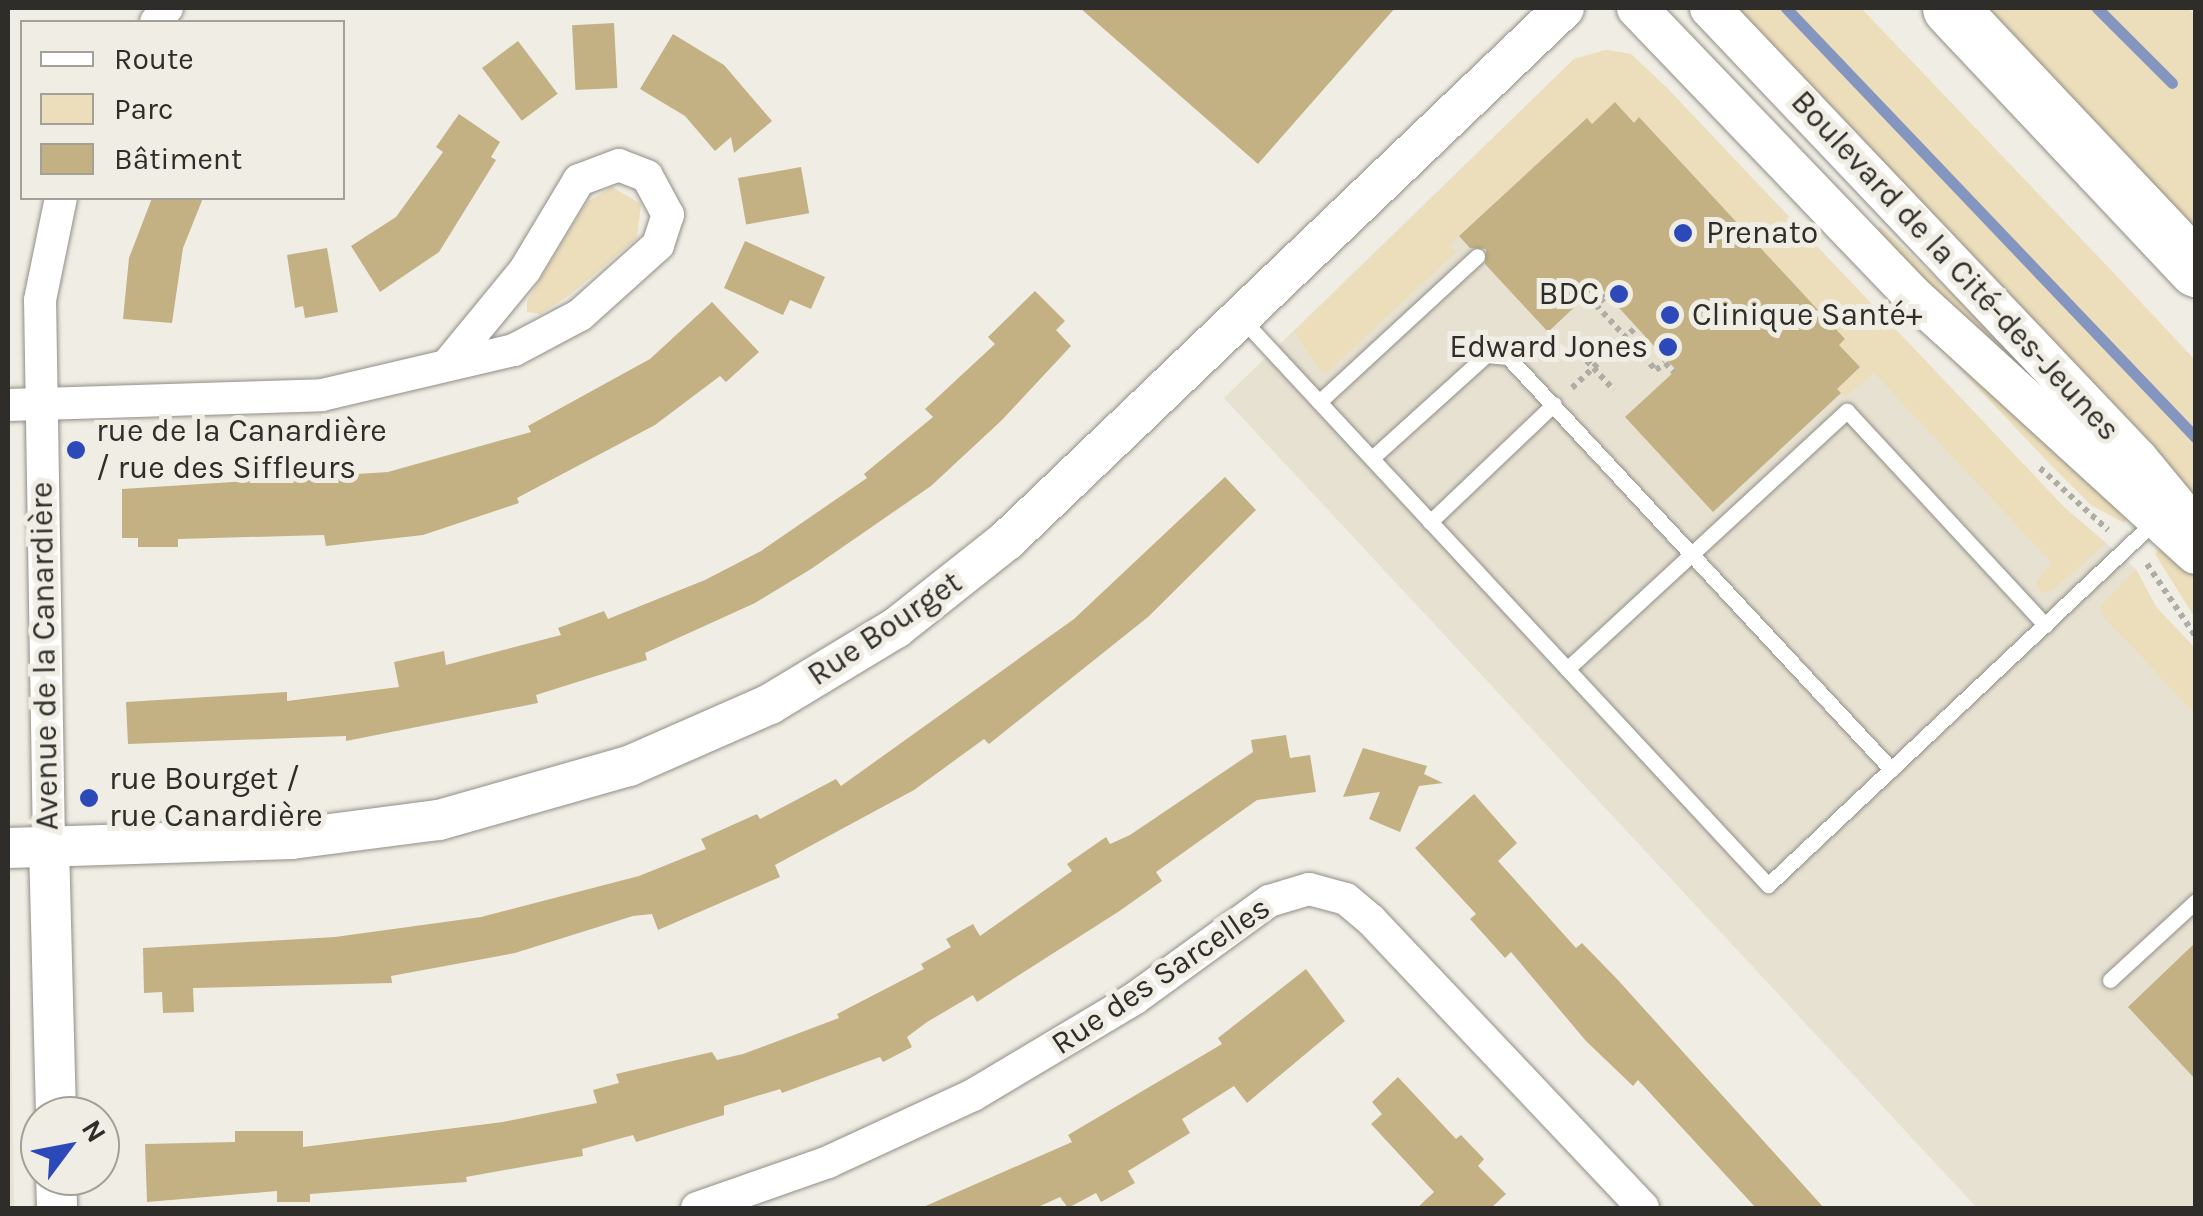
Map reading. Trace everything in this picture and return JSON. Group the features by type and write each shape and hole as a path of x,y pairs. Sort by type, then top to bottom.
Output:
{"highway":[{"path":"1950,8 2196,269"}],"street":[{"name":"Rue Bourget","path":"8,848 292,839 398,828 564,788 723,727 866,649 950,588 1242,319 1564,8"},
{"name":"Boulevard de la Cité-des-Jeunes","path":"1637,8 1912,295 2196,554"},
{"name":"Boulevard de la Cité-des-Jeunes","path":"1710,8 2168,527"},
{"path":"8,405 322,395 447,365 542,338 620,285 665,230 664,202 646,176 620,165 579,180 525,270 447,365"},
{"name":"Avenue de la Canardière","path":"55,1096 41,285 61,200"},
{"name":"Rue des Sarcelles","path":"697,1208 828,1162 986,1088 1134,998 1269,901 1309,889 1346,900 1371,920 1631,1204"}],"lane":[{"path":"1319,402 1477,256"},
{"path":"1242,319 1768,885 2045,624 2168,527"},
{"path":"1372,458 1486,355 1508,357 1892,769"},
{"path":"1430,522 1554,404"},
{"path":"1567,669 1847,411 2045,624"},
{"path":"2110,980 2196,901"}],"path":[{"path":"1595,288 1604,298 1596,305 1656,370 1665,363 1674,372"},
{"path":"1571,389 1636,327"},
{"path":"1573,346 1614,390"},
{"path":"2168,527 2163,596 2196,637"}],"shaded area":[{"path":"1606,50 1631,54 1668,89 2064,507 2136,569 2156,607 2195,648 2195,1208 1977,1208 1224,398 1574,59"},
{"path":"8,928 10,941 14,1208 8,1208"}],"green space":[{"path":"1731,8 1861,8 2109,268 2195,360 2195,501"},
{"path":"1979,8 2188,8 2196,16 2195,235"},
{"path":"1606,50 1631,54 1668,89 2064,507 2106,543 2052,591 2041,593 2036,581 2052,563 1874,373 1846,397 1837,389 1860,367 1839,345 1845,339 1640,118 1634,123 1615,102 1592,124 1586,118 1449,245 1456,252 1327,373 1318,368 1294,332 1574,59"},
{"path":"1700,95 2129,516 2124,523 2091,505 2047,461"},
{"path":"612,187 641,204 637,238 570,295 540,314 527,312 527,301 587,202"},
{"path":"1880,226 2003,341 2127,463 1873,233"},
{"path":"2161,547 2171,548 2195,574 2195,618 2155,554"},
{"path":"2136,569 2156,607 2195,648 2195,714 2102,615 2101,605"}],"building":[{"path":"1080,8 1395,8 1258,164"},
{"path":"614,23 617,88 575,90 572,25"},
{"path":"673,34 724,65 772,121 734,153 731,137 715,151 685,116 640,89"},
{"path":"518,41 558,94 522,121 482,68"},
{"path":"1615,102 1634,123 1639,117 1845,339 1839,345 1860,367 1837,389 1841,393 1713,512 1625,417 1676,370 1598,285 1548,332 1485,264 1486,249 1470,248 1459,236 1587,118 1592,124"},
{"path":"459,114 500,142 491,157 496,160 439,252 380,292 351,246 396,217 443,152 436,147"},
{"path":"801,167 809,213 746,224 738,178"},
{"path":"151,200 202,200 183,248 172,323 123,319 129,258"},
{"path":"745,241 825,277 811,309 790,300 783,315 724,288"},
{"path":"327,248 338,312 305,318 303,306 295,308 287,255"},
{"path":"1035,291 1065,321 1056,330 1071,346 1002,420 931,486 811,569 755,603 645,653 647,660 536,695 538,703 346,741 346,736 128,744 126,702 287,692 287,701 399,687 394,662 444,651 446,665 561,635 558,628 604,611 608,619 705,580 761,551 867,478 864,474 933,417 925,409 995,344 988,337"},
{"path":"712,302 759,352 726,382 720,376 655,425 517,498 519,503 423,535 326,546 324,535 178,539 178,547 138,547 138,538 122,538 122,489 388,472 531,432 528,426 650,359"},
{"path":"1225,477 1256,510 1148,617 989,744 984,739 914,790 775,865 780,877 658,930 652,914 633,916 515,953 391,976 392,983 193,988 194,1012 163,1013 162,992 144,993 143,948 335,937 481,917 639,876 706,849 701,839 757,814 760,819 836,779 841,786 1074,619"},
{"path":"1286,735 1290,758 1310,755 1316,792 1257,800 1156,872 1162,881 1118,912 977,1002 973,995 927,1022 907,1037 912,1047 883,1062 880,1057 782,1093 780,1089 724,1106 724,1115 636,1142 633,1135 582,1149 583,1156 466,1177 467,1182 310,1194 310,1202 277,1202 277,1191 147,1202 145,1144 235,1142 235,1131 303,1131 303,1147 503,1122 597,1103 593,1090 619,1083 616,1074 712,1052 717,1060 743,1054 839,1018 837,1014 924,969 921,964 951,947 946,939 973,924 980,936 1072,871 1067,864 1106,837 1110,844 1130,835 1253,752 1251,740"},
{"path":"1363,748 1427,766 1424,774 1443,783 1419,786 1400,832 1369,819 1380,792 1343,797"},
{"path":"1474,794 1517,843 1498,861 1576,948 1582,943 1617,979 1824,1208 1756,1208 1638,1080 1633,1086 1586,1041 1511,952 1505,958 1470,919 1476,914 1415,848"},
{"path":"2196,942 2196,1080 2128,1007"},
{"path":"1306,969 1345,1021 1247,1103 1234,1086 1182,1119 1190,1133 1128,1171 1135,1183 1101,1202 1096,1193 1068,1208 1060,1197 1036,1208 921,1208 1072,1142 1068,1135 1222,1044 1218,1038"},
{"path":"1398,1077 1456,1139 1461,1135 1484,1159 1478,1166 1506,1194 1491,1208 1417,1208 1434,1192 1371,1124 1382,1114 1372,1102"}],"waterway":[{"path":"1786,8 2196,438"},
{"path":"2097,8 2172,83"}],"place":[{"name":"Prenato","path":"1683,233"},
{"name":"BDC","path":"1619,294"},
{"name":"Clinique Santé+","path":"1670,315"},
{"name":"Edward Jones","path":"1668,347"},
{"name":"rue de la Canardière / rue des Siffleurs","path":"76,450"},
{"name":"rue Bourget / rue Canardière","path":"89,798"}]}
